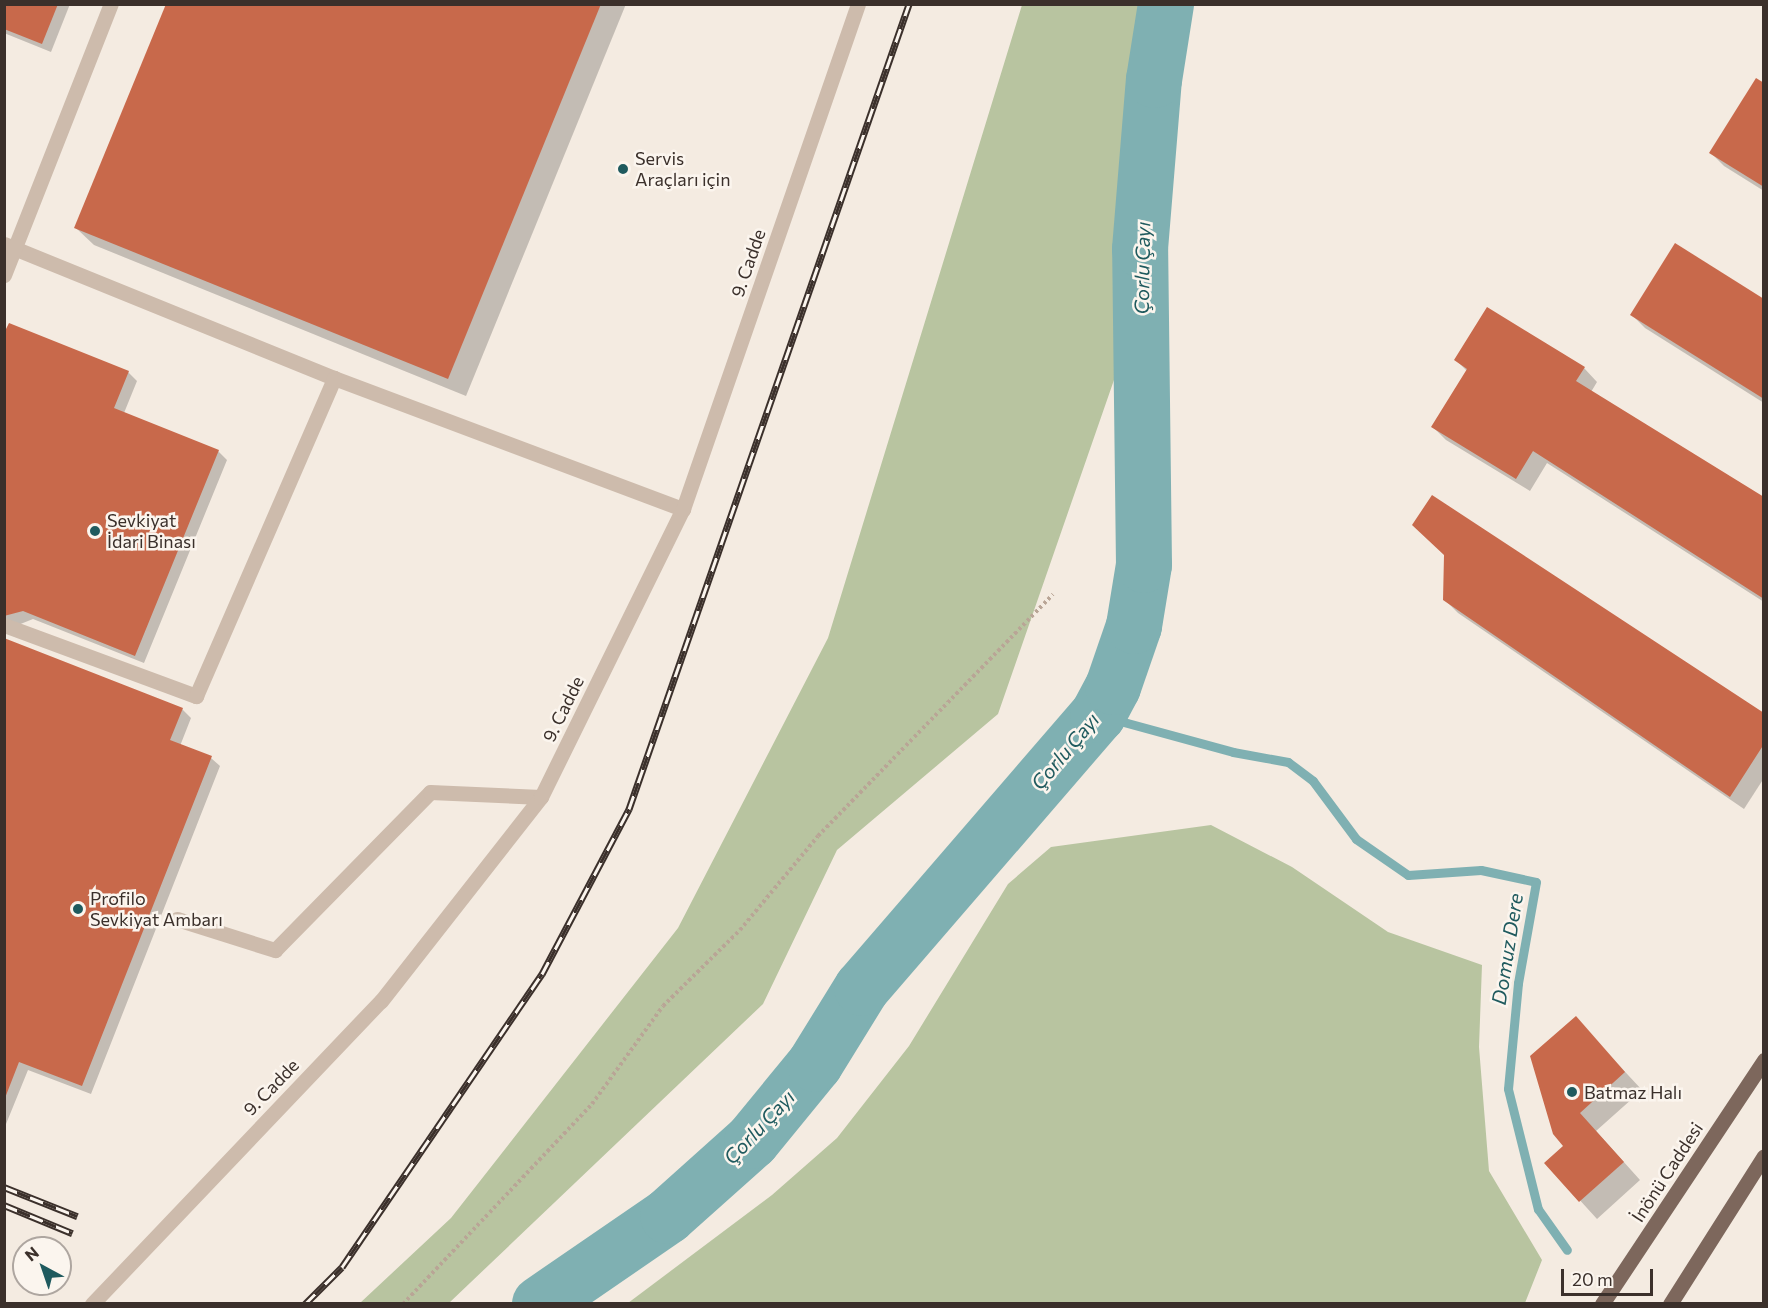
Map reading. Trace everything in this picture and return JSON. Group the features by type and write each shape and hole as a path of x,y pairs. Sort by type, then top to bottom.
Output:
{"main road":[{"name":"İnönü Caddesi","path":"1602,1304 1764,1060"},
{"path":"1672,1300 1764,1156"}],"lane":[{"path":"4,274 9,247 111,4"},
{"name":"9. Cadde","path":"92,1304 381,1001 541,798 683,508 858,4"},
{"path":"9,247 334,378 683,508"},
{"path":"4,625 196,696 334,378"},
{"path":"177,919 275,950 430,792 541,798"}],"path":[{"path":"403,1304 591,1104 663,1006 740,930 818,836 1053,594"}],"green space":[{"path":"1022,5 1139,5 1123,354 998,714 837,850 763,1004 449,1303 360,1303 451,1218 678,928 828,638"},
{"path":"1211,825 1292,867 1388,932 1482,965 1479,1047 1489,1171 1542,1260 1525,1303 628,1303 772,1195 837,1138 909,1046 1008,884 1051,847"}],"building":[{"path":"4,4 58,4 42,44 4,29"},
{"path":"166,4 601,4 448,379 74,228"},
{"path":"1756,78 1764,83 1764,187 1709,153"},
{"path":"1675,243 1764,299 1764,399 1630,315"},
{"path":"1487,307 1585,367 1576,381 1764,497 1764,599 1533,451 1516,479 1431,427 1467,369 1454,360"},
{"name":"Sevkiyat İdari Binası","path":"9,323 129,371 114,408 219,450 135,656 23,611 4,616 4,333"},
{"path":"1432,495 1764,713 1764,744 1730,797 1443,600 1444,555 1412,525"},
{"name":"Profilo Sevkiyat Ambarı","path":"4,638 183,708 170,740 212,756 82,1086 19,1062 5,1098"},
{"name":"Batmaz Halı","path":"1576,1016 1625,1072 1580,1113 1624,1162 1579,1202 1544,1163 1563,1146 1553,1134 1530,1056"}],"waterway":[{"name":"Çorlu Çayı","path":"540,1304 668,1216 752,1141 815,1064 862,988 1098,715 1113,687 1134,626 1144,565 1140,249 1154,80 1166,4"},
{"name":"Domuz Dere","path":"1098,715 1233,752 1288,762 1313,781 1356,839 1408,875 1481,870 1536,882 1518,983 1508,1089 1538,1209 1567,1250"}],"railway":[{"path":"305,1304 342,1267 542,974 629,809 909,4"},
{"path":"4,1187 77,1216"},
{"path":"4,1205 72,1233"}],"place":[{"name":"Servis Araçları için","path":"623,169"},
{"name":"Sevkiyat İdari Binası","path":"95,531"},
{"name":"Profilo Sevkiyat Ambarı","path":"78,909"},
{"name":"Batmaz Halı","path":"1572,1092"}]}
